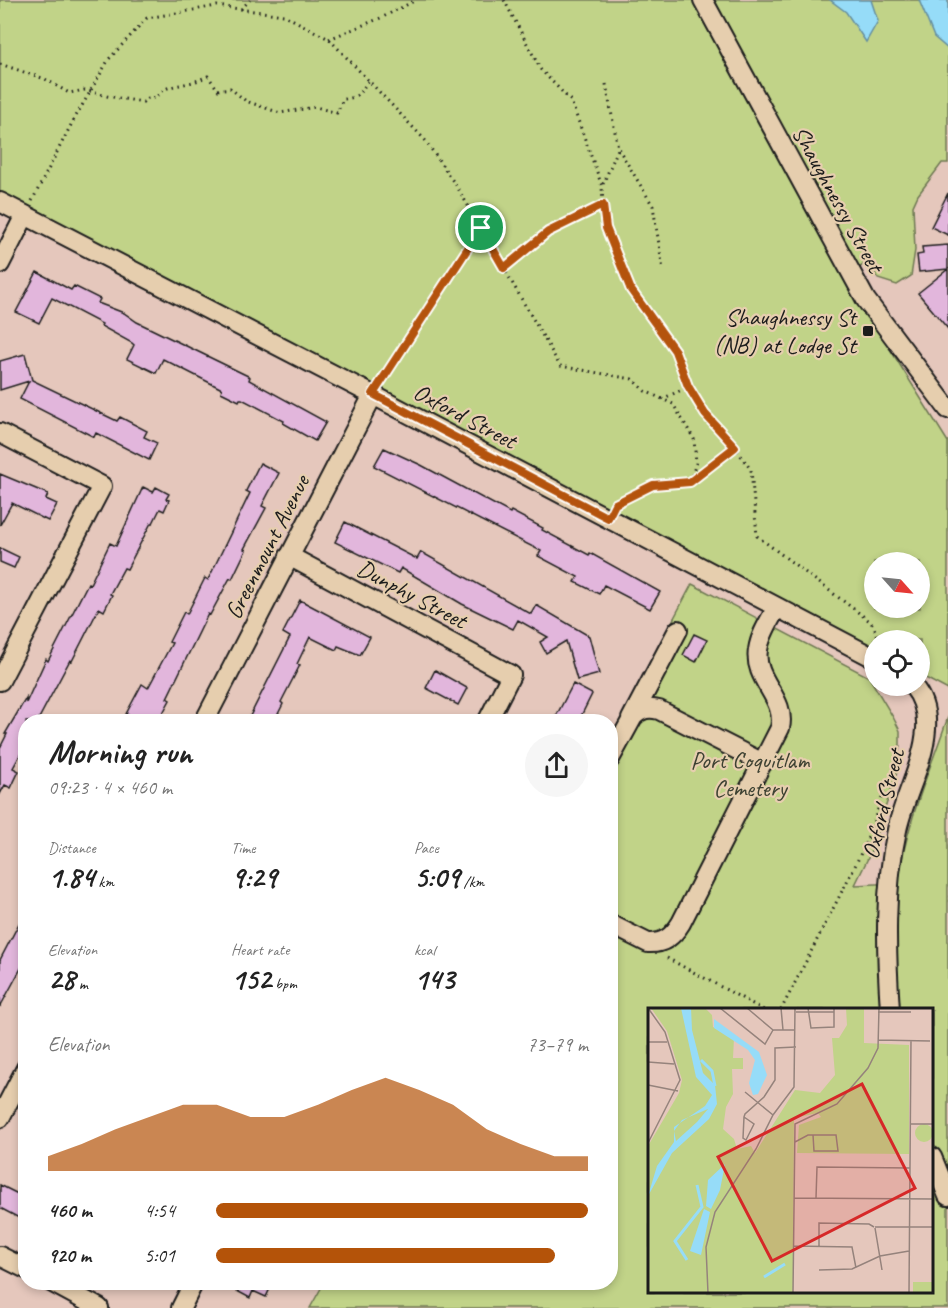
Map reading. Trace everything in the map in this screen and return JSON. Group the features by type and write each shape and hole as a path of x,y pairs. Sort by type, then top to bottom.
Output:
{"street":[{"name":"Shaughnessy Street","path":"703,0 866,300 948,410"},
{"name":"Oxford Street","path":"0,202 373,394 864,653"},
{"path":"0,264 26,215"},
{"name":"Greenmount Avenue","path":"208,714 373,394"},
{"path":"0,433 102,486 0,681"},
{"name":"Dunphy Street","path":"289,556 511,675 491,714"},
{"path":"618,928 648,943 660,943 671,937 681,923 763,763 780,728 782,717 778,703 761,673 758,651 762,636 777,607"},
{"path":"618,744 678,630"},
{"name":"Oxford Street","path":"890,1008 887,942 890,870 897,827 920,756 926,727 924,705 919,696"},
{"path":"629,723 643,710 659,710 763,763"},
{"path":"0,1118 18,1083"},
{"path":"933,1159 948,1196"},
{"path":"0,1256 18,1265"},
{"path":"66,1290 99,1308"},
{"path":"181,1308 190,1290"}],"path":[{"path":"241,9 250,0"},
{"path":"329,39 383,17 416,0"},
{"path":"504,0 541,70 571,100 602,186 606,228 631,290 675,351 688,386 705,414 735,447 751,470 757,536 871,622 875,630"},
{"path":"26,215 72,123 110,59 147,18 217,6 284,15 329,39 424,140 459,190 560,366 632,379 645,391 673,404 694,439 696,463 690,482"},
{"path":"0,64 45,79 69,93 85,90 142,102 148,98 156,98 167,87 188,84 208,76 218,90 230,88 246,101 280,113 316,107 337,113 343,99 351,100 369,80"},
{"path":"606,84 618,148 653,206 663,270"},
{"path":"602,186 618,148"},
{"path":"504,268 548,232 603,205"},
{"path":"373,394 481,228"},
{"path":"662,399 688,386"},
{"path":"608,518 615,504 653,485 690,482 735,447"},
{"path":"782,1008 856,864 869,835 887,782"},
{"path":"660,943 665,957 760,1008"}],"green space":[{"path":"0,0 948,0 948,163 942,163 918,195 913,206 915,250 911,276 897,285 878,279 868,260 847,280 948,442 948,690 930,680 930,630 864,630 864,646 0,195"},
{"name":"Port Coquitlam Cemetery","path":"692,584 864,674 864,696 880,696 893,717 900,731 897,772 870,854 855,885 898,883 912,819 948,717 948,1308 310,1308 320,1290 618,1290 618,724"}],"water":[{"path":"830,0 871,0 878,21 866,42 846,12"},
{"path":"919,0 948,0 948,49 934,37"}],"building":[{"path":"948,193 948,235 931,227"},
{"path":"948,245 948,269 919,272 917,255 923,254 922,247"},
{"path":"948,269 948,329 918,293"},
{"path":"37,272 71,290 74,286 100,299 98,303 124,313 137,322 250,377 249,380 326,422 315,441 283,423 284,421 242,399 239,401 221,392 222,389 163,359 156,373 127,359 134,345 132,343 101,326 102,324 52,298 39,323 16,312"},
{"path":"25,354 32,380 117,421 120,417 147,431 144,437 157,443 149,460 96,433 94,437 20,399 29,381 0,390 0,361"},
{"path":"384,448 421,465 510,513 511,511 543,528 542,530 589,555 590,553 660,592 650,609 604,585 599,594 575,582 578,577 538,556 541,551 374,466"},
{"path":"260,463 279,473 262,506 266,508 244,549 246,550 232,579 230,578 210,615 208,614 167,698 170,700 162,714 126,714 142,684 148,688 172,643 169,642 184,612 187,614 205,578 208,580 250,493 246,491"},
{"path":"0,474 48,494 46,499 57,504 48,521 12,503 0,525"},
{"path":"143,487 153,492 156,487 169,494 164,511 160,509 127,569 124,568 104,611 99,608 41,714 18,714 18,759 13,768 18,770 18,773 11,788 5,785 0,794 0,748 7,734 5,734 26,698 26,703 46,659 48,661 110,543 116,546"},
{"path":"345,522 417,559 421,552 531,614 536,605 589,636 599,674 577,680 566,641 546,653 540,642 548,637 518,620 513,629 462,604 401,568 398,573 335,542"},
{"path":"0,548 19,557 14,568 0,562"},
{"path":"300,600 370,637 360,655 338,646 336,650 310,637 297,664 300,665 281,702 283,704 278,714 251,714 290,637 283,633"},
{"path":"694,634 707,640 696,662 683,655"},
{"path":"435,670 467,688 458,705 426,688"},
{"path":"573,684 592,694 582,714 557,714"},
{"path":"18,925 18,974 0,1007 0,960"},
{"path":"0,1185 18,1194 18,1217 0,1208"},
{"path":"269,1290 266,1297 253,1291 250,1298 237,1291"}],"place":[{"name":"Shaughnessy St (NB) at Lodge St","path":"868,331"}],"route":[{"path":"603,205 606,228 631,290 675,351 688,386 705,414 735,447 690,482 653,485 615,504 608,518 373,394 481,228 504,268 548,232 603,205"}]}
